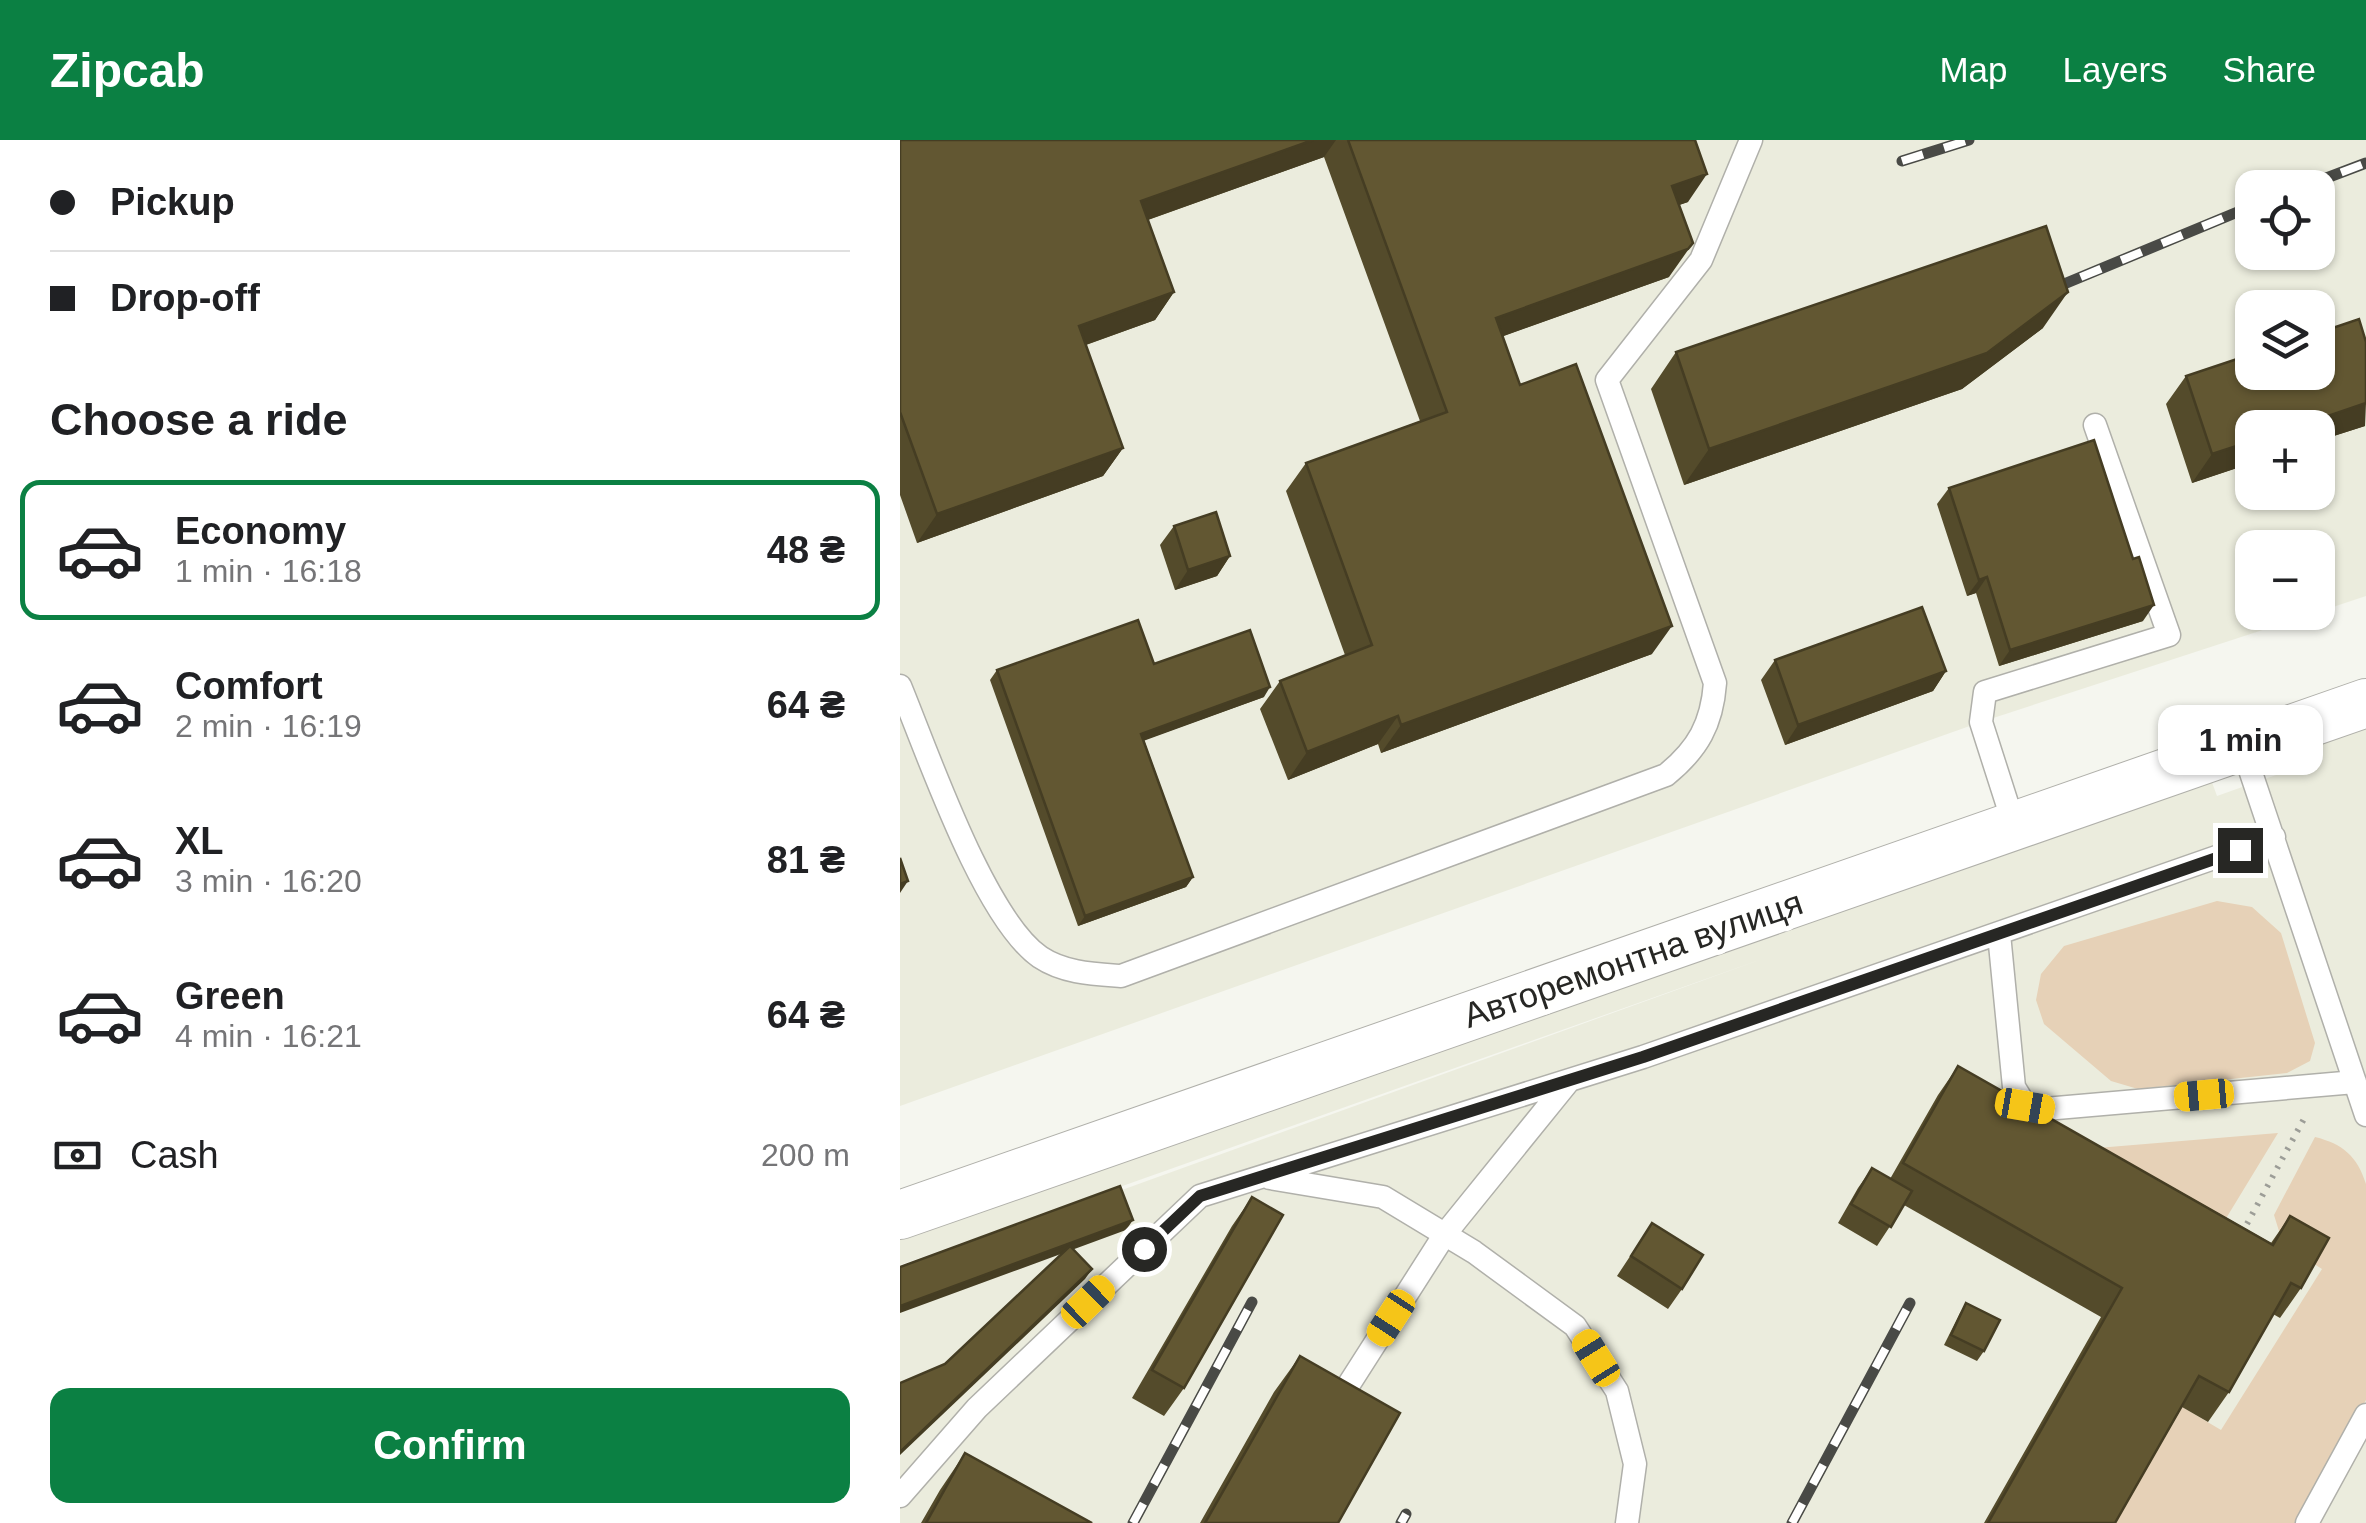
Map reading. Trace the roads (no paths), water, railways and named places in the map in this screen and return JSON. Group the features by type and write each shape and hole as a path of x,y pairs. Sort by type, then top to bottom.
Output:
{"street":[{"name":"Авторемонтна вулиця","path":"900,1215 2366,703"}],"lane":[{"path":"901,690 990,897 1011,932 1042,958 1080,974 1121,976 1666,775 1687,758 1703,736 1713,710 1715,683 1607,380 1701,260 1752,140"},
{"path":"2014,826 1981,722 1985,692 2169,635 2095,426"},
{"path":"2242,746 2366,1115"},
{"path":"900,1496 977,1408 1200,1196 1569,1080 2274,838"},
{"path":"1999,934 2014,1087 2025,1106 2045,1109 2355,1082"},
{"path":"1337,1404 1444,1234 1569,1080"},
{"path":"1262,1177 1383,1197 1444,1234 1575,1326 1617,1391 1635,1464 1627,1523"},
{"path":"2307,1523 2366,1415"}],"railway":[{"path":"1902,161 1969,140"},
{"path":"2335,175 2366,163"},
{"path":"2040,294 2235,213"},
{"path":"1133,1523 1252,1302"},
{"path":"1792,1523 1910,1303"},
{"path":"1401,1523 1406,1514"}]}
